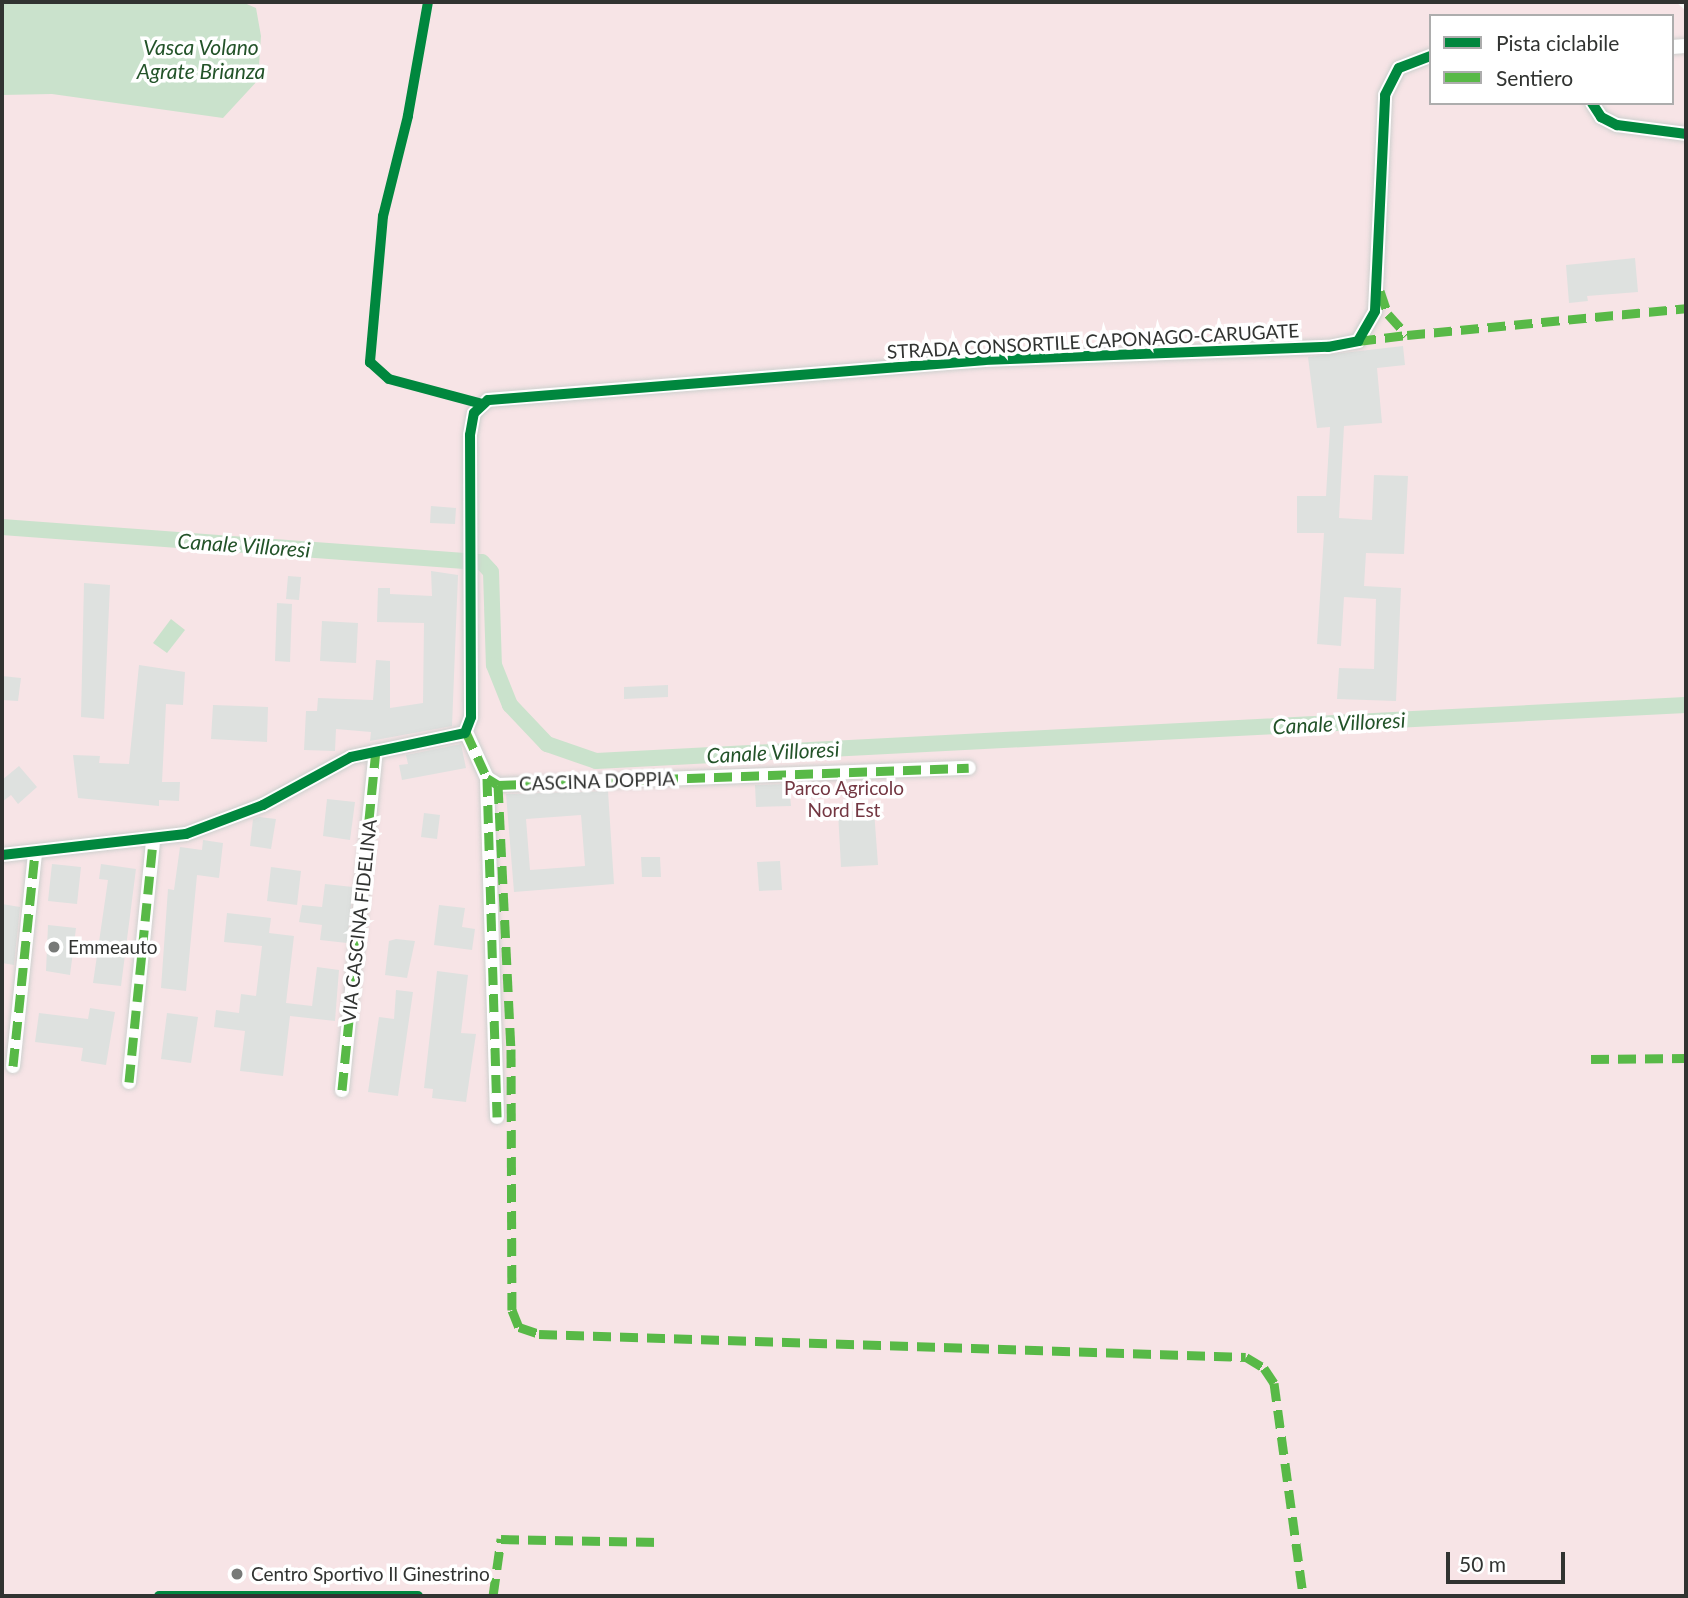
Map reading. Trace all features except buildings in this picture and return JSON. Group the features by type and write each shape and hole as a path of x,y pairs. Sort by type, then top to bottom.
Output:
{"street":[{"name":"STRADA CONSORTILE CAPONAGO-CARUGATE","path":"466,732 471,717 471,421 478,407 496,398 984,360 1328,348 1358,341 1375,311 1385,95 1399,68 1429,57"},
{"path":"1593,105 1601,117 1617,125 1686,134"},
{"path":"2,855 153,841 233,818 351,757 466,732 487,778 497,1117"},
{"name":"VIA CASCINA FIDELINA","path":"342,1090 376,752"},
{"name":"CASCINA DOPPIA","path":"487,778 498,785 969,768"},
{"path":"129,1082 153,841"},
{"path":"13,1066 35,852"}],"green space":[{"name":"Parco Agricolo Nord Est","path":"2,2 1676,2 1686,11 1686,1596 2,1596"}],"water":[{"name":"Vasca Volano Agrate Brianza","path":"2,2 242,2 256,8 261,36 258,80 223,118 52,94 2,95"},
{"path":"171,619 185,630 167,653 153,643"}],"waterway":[{"name":"Canale Villoresi","path":"2,527 482,562 491,572 494,665 510,705 547,744 596,761 1686,705"}],"marked path":[{"path":"1380,291 1388,314 1407,335 1686,308"},
{"path":"1358,341 1407,335"},
{"path":"466,732 487,778 498,785 969,768"},
{"path":"342,1090 376,752"},
{"path":"487,778 497,1117"},
{"path":"498,785 511,1049 512,1310 519,1327 539,1334 1246,1357 1264,1368 1274,1383 1303,1596"},
{"path":"129,1082 153,840"},
{"path":"13,1066 35,852"},
{"path":"1591,1059 1686,1058"},
{"path":"493,1596 501,1539 661,1542"}],"cycle path":[{"path":"428,2 408,116 383,216 370,362 389,379 482,404"},
{"path":"2,855 186,834 263,805 351,757 465,733 471,717 470,435 474,413 488,400 984,360 1328,347 1358,341 1375,311 1385,95 1399,68 1429,57"},
{"path":"1593,105 1601,117 1617,125 1686,134"},
{"path":"159,1596 418,1596"}],"place":[{"name":"Emmeauto","path":"54,947"},
{"name":"Centro Sportivo Il Ginestrino","path":"237,1574"}]}
